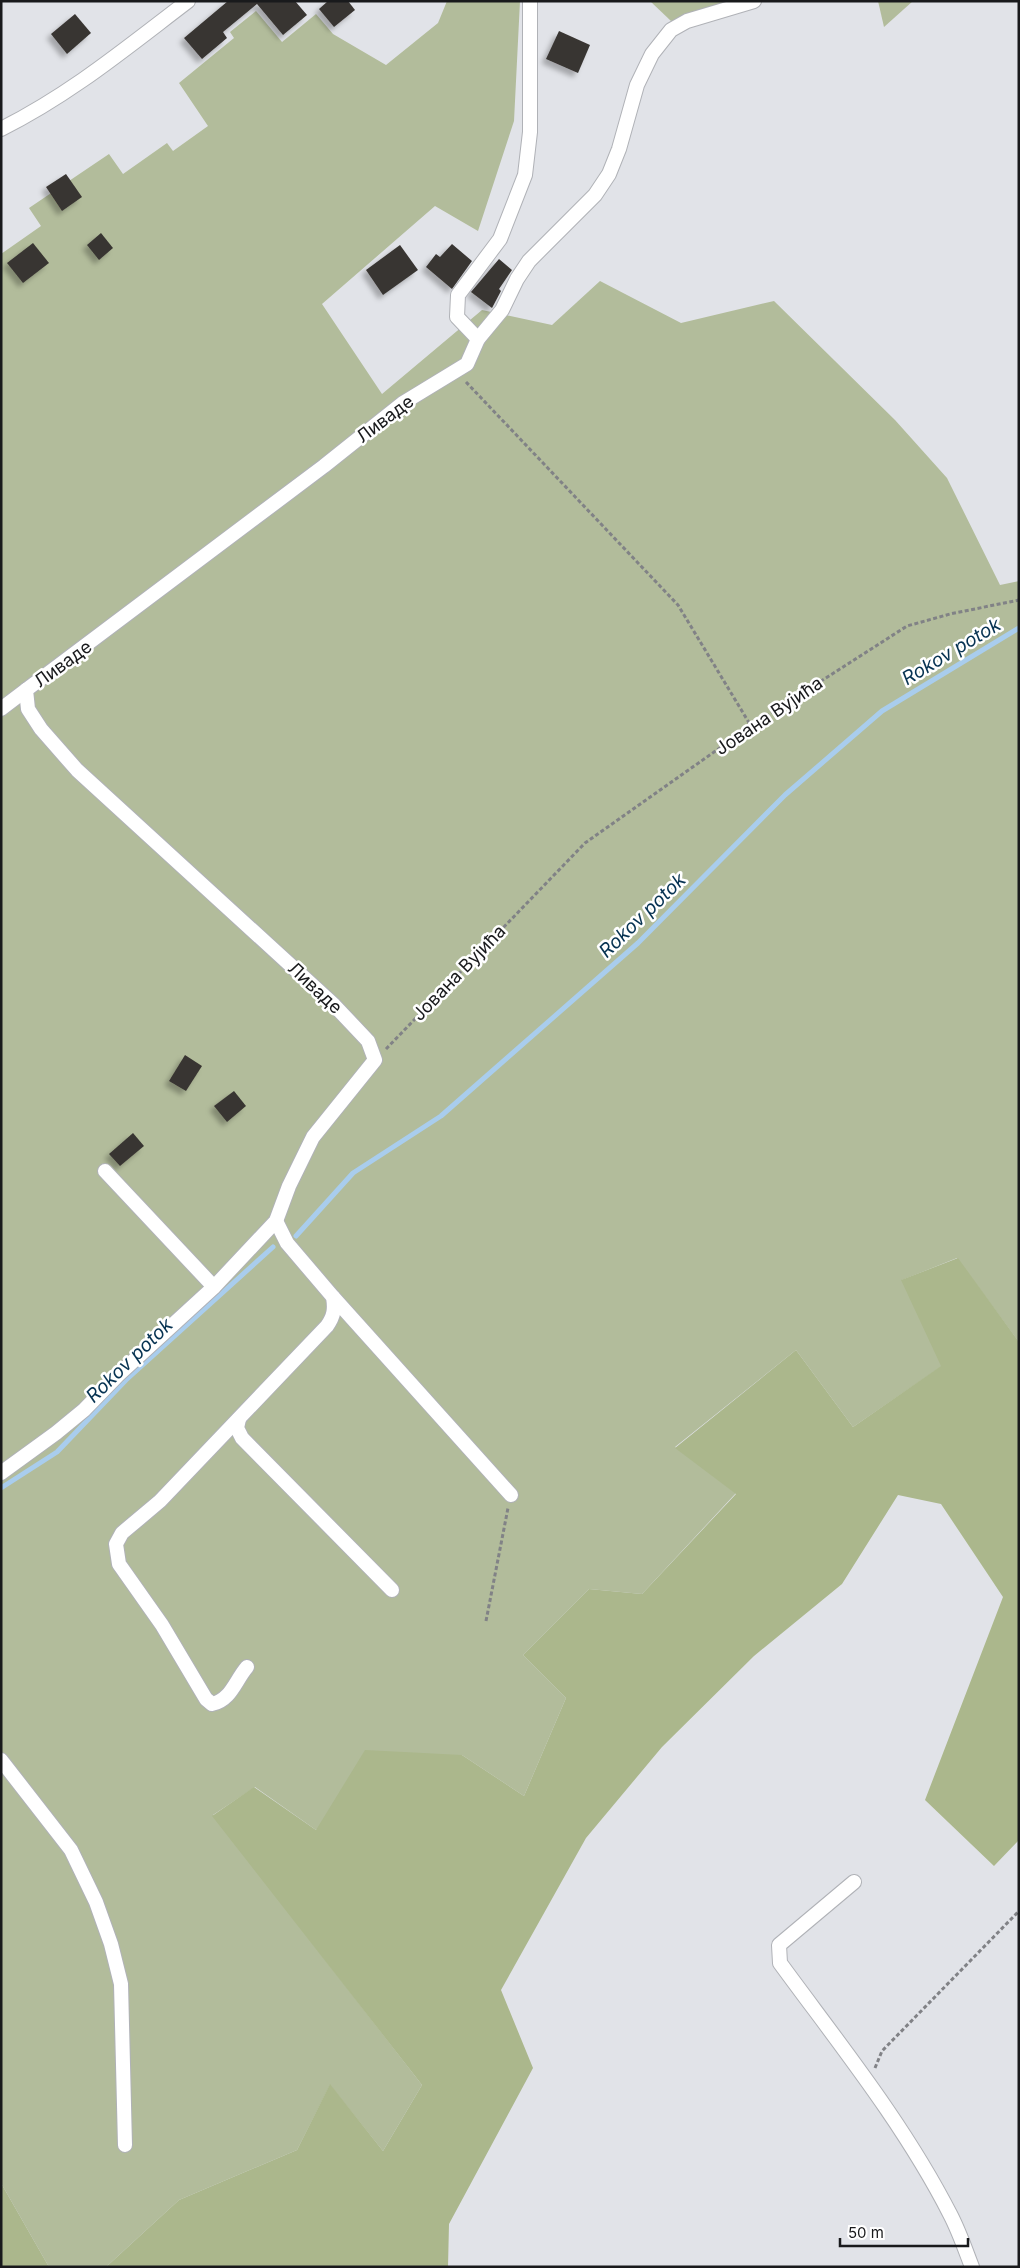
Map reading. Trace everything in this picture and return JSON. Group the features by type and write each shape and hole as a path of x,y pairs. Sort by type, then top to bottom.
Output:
{"street":[{"path":"1,129 25,117 109,64 188,1"},
{"path":"478,340 457,317 456,305 458,295 500,239 525,175 530,132 530,1"},
{"name":"Ливаде","path":"375,1060 368,1041 334,1005 77,770 41,729 28,709 26,690 324,466 403,403 457,372 467,364 478,340 502,310 517,279 529,261 595,195 608,174 619,149 637,85 652,54 671,30 687,21 754,1"},
{"path":"1,709 26,690"},
{"path":"1,1473 84,1410 118,1375 214,1287 276,1221 290,1186 314,1137 375,1060"},
{"path":"105,1170 214,1287"},
{"path":"276,1221 287,1243 332,1296 511,1495"},
{"path":"247,1667 229,1694 221,1702 212,1704 206,1699 162,1625 119,1564 116,1544 122,1533 160,1500 328,1326 333,1317 332,1296"},
{"path":"239,1418 237,1428 242,1438 392,1590"},
{"path":"1,1760 70,1850 96,1902 111,1944 121,1984 125,2145"},
{"path":"854,1882 779,1945 780,1963 875,2091 934,2184 951,2216 972,2267"}],"path":[{"path":"457,372 678,605 751,726"},
{"name":"Јована Вујића","path":"375,1060 585,843 751,726 907,626 950,614 1019,600"},
{"path":"486,1621 511,1495"},
{"path":"875,2091 874,2072 882,2051 1019,1911"}],"green space":[{"path":"447,1 520,1 514,121 478,231 435,206 322,304 382,394 482,310 552,325 600,281 681,323 774,301 895,420 947,478 1000,585 1019,581 1019,1342 957,1258 902,1280 942,1366 853,1427 796,1350 675,1447 736,1493 642,1594 589,1589 523,1655 566,1698 524,1796 462,1755 316,1830 255,1787 213,1815 422,2085 383,2151 330,2085 297,2150 179,2200 106,2267 49,2267 1,2183 1,254 41,226 29,208 109,154 123,174 167,143 173,151 208,126 179,83 234,38 230,32 256,11 282,42 316,14 333,34 386,65 438,23"},
{"path":"650,1 760,1 671,21"},
{"path":"878,1 913,1 884,27"},
{"path":"958,1258 1019,1342 1019,1840 994,1866 925,1800 1003,1597 941,1504 898,1495 842,1584 754,1656 662,1747 586,1838 501,1990 533,2068 449,2224 448,2267 106,2267 179,2200 297,2150 330,2084 383,2151 422,2085 212,1816 254,1787 316,1830 365,1750 462,1755 524,1796 566,1698 523,1655 589,1589 642,1594 736,1494 675,1448 796,1350 853,1427 941,1366 901,1280"},
{"path":"1,2183 49,2267 1,2267"}],"building":[{"path":"228,1 295,1 307,15 283,35 257,4 223,32 227,38 202,59 184,38"},
{"path":"328,1 348,1 355,10 334,27 319,9"},
{"path":"75,14 91,33 67,54 51,34"},
{"path":"559,31 590,45 578,73 546,59"},
{"path":"66,174 82,197 62,211 46,187"},
{"path":"101,233 113,248 99,260 87,245"},
{"path":"33,243 49,263 23,283 7,263"},
{"path":"452,244 472,261 452,289 426,267 436,254 440,257"},
{"path":"400,245 418,270 383,295 366,270"},
{"path":"499,259 512,270 499,289 501,291 492,308 471,292"},
{"path":"185,1055 202,1066 186,1091 169,1081"},
{"path":"234,1091 246,1106 227,1122 214,1106"},
{"path":"133,1133 144,1146 120,1166 109,1154"}],"waterway":[{"name":"Rokov potok","path":"296,1236 353,1173 441,1116 638,943 785,795 882,711 1019,628"},
{"name":"Rokov potok","path":"1,1488 57,1452 126,1380 273,1247"}]}
